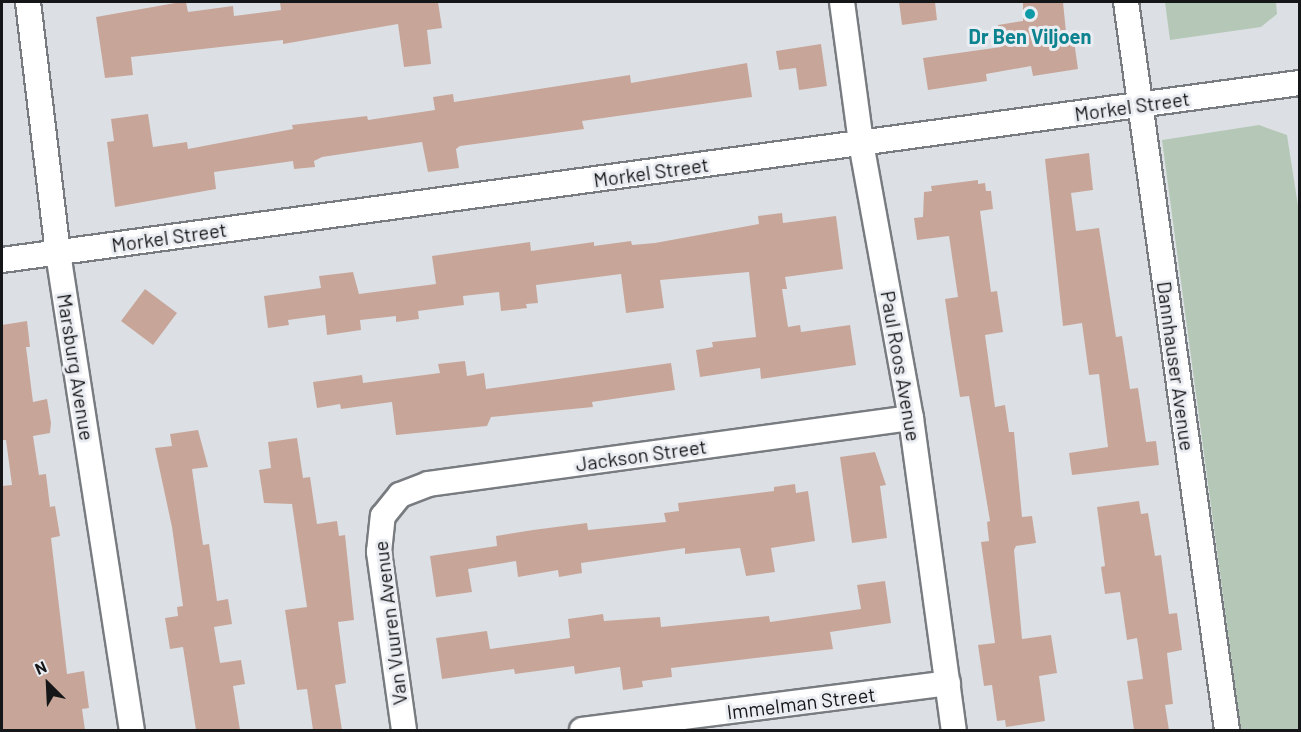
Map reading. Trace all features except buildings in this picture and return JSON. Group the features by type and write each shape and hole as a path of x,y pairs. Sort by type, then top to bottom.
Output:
{"street":[{"name":"Marsburg Avenue","path":"28,2 58,252 132,730"},
{"name":"Paul Roos Avenue","path":"842,2 861,143 911,418 954,730"},
{"name":"Dannhauser Avenue","path":"1126,2 1227,730"},
{"name":"Morkel Street","path":"2,260 1299,83"},
{"name":"Jackson Street","path":"383,516 400,495 428,484 911,418"},
{"name":"Van Vuuren Avenue","path":"383,516 379,552 404,730"},
{"name":"Immelman Street","path":"582,730 948,683"}],"green space":[{"path":"1165,2 1276,2 1277,14 1261,27 1170,40"},
{"path":"1259,125 1287,135 1299,212 1299,730 1241,730 1162,140"}],"place":[{"name":"Dr Ben Viljoen","path":"1030,14"}]}
